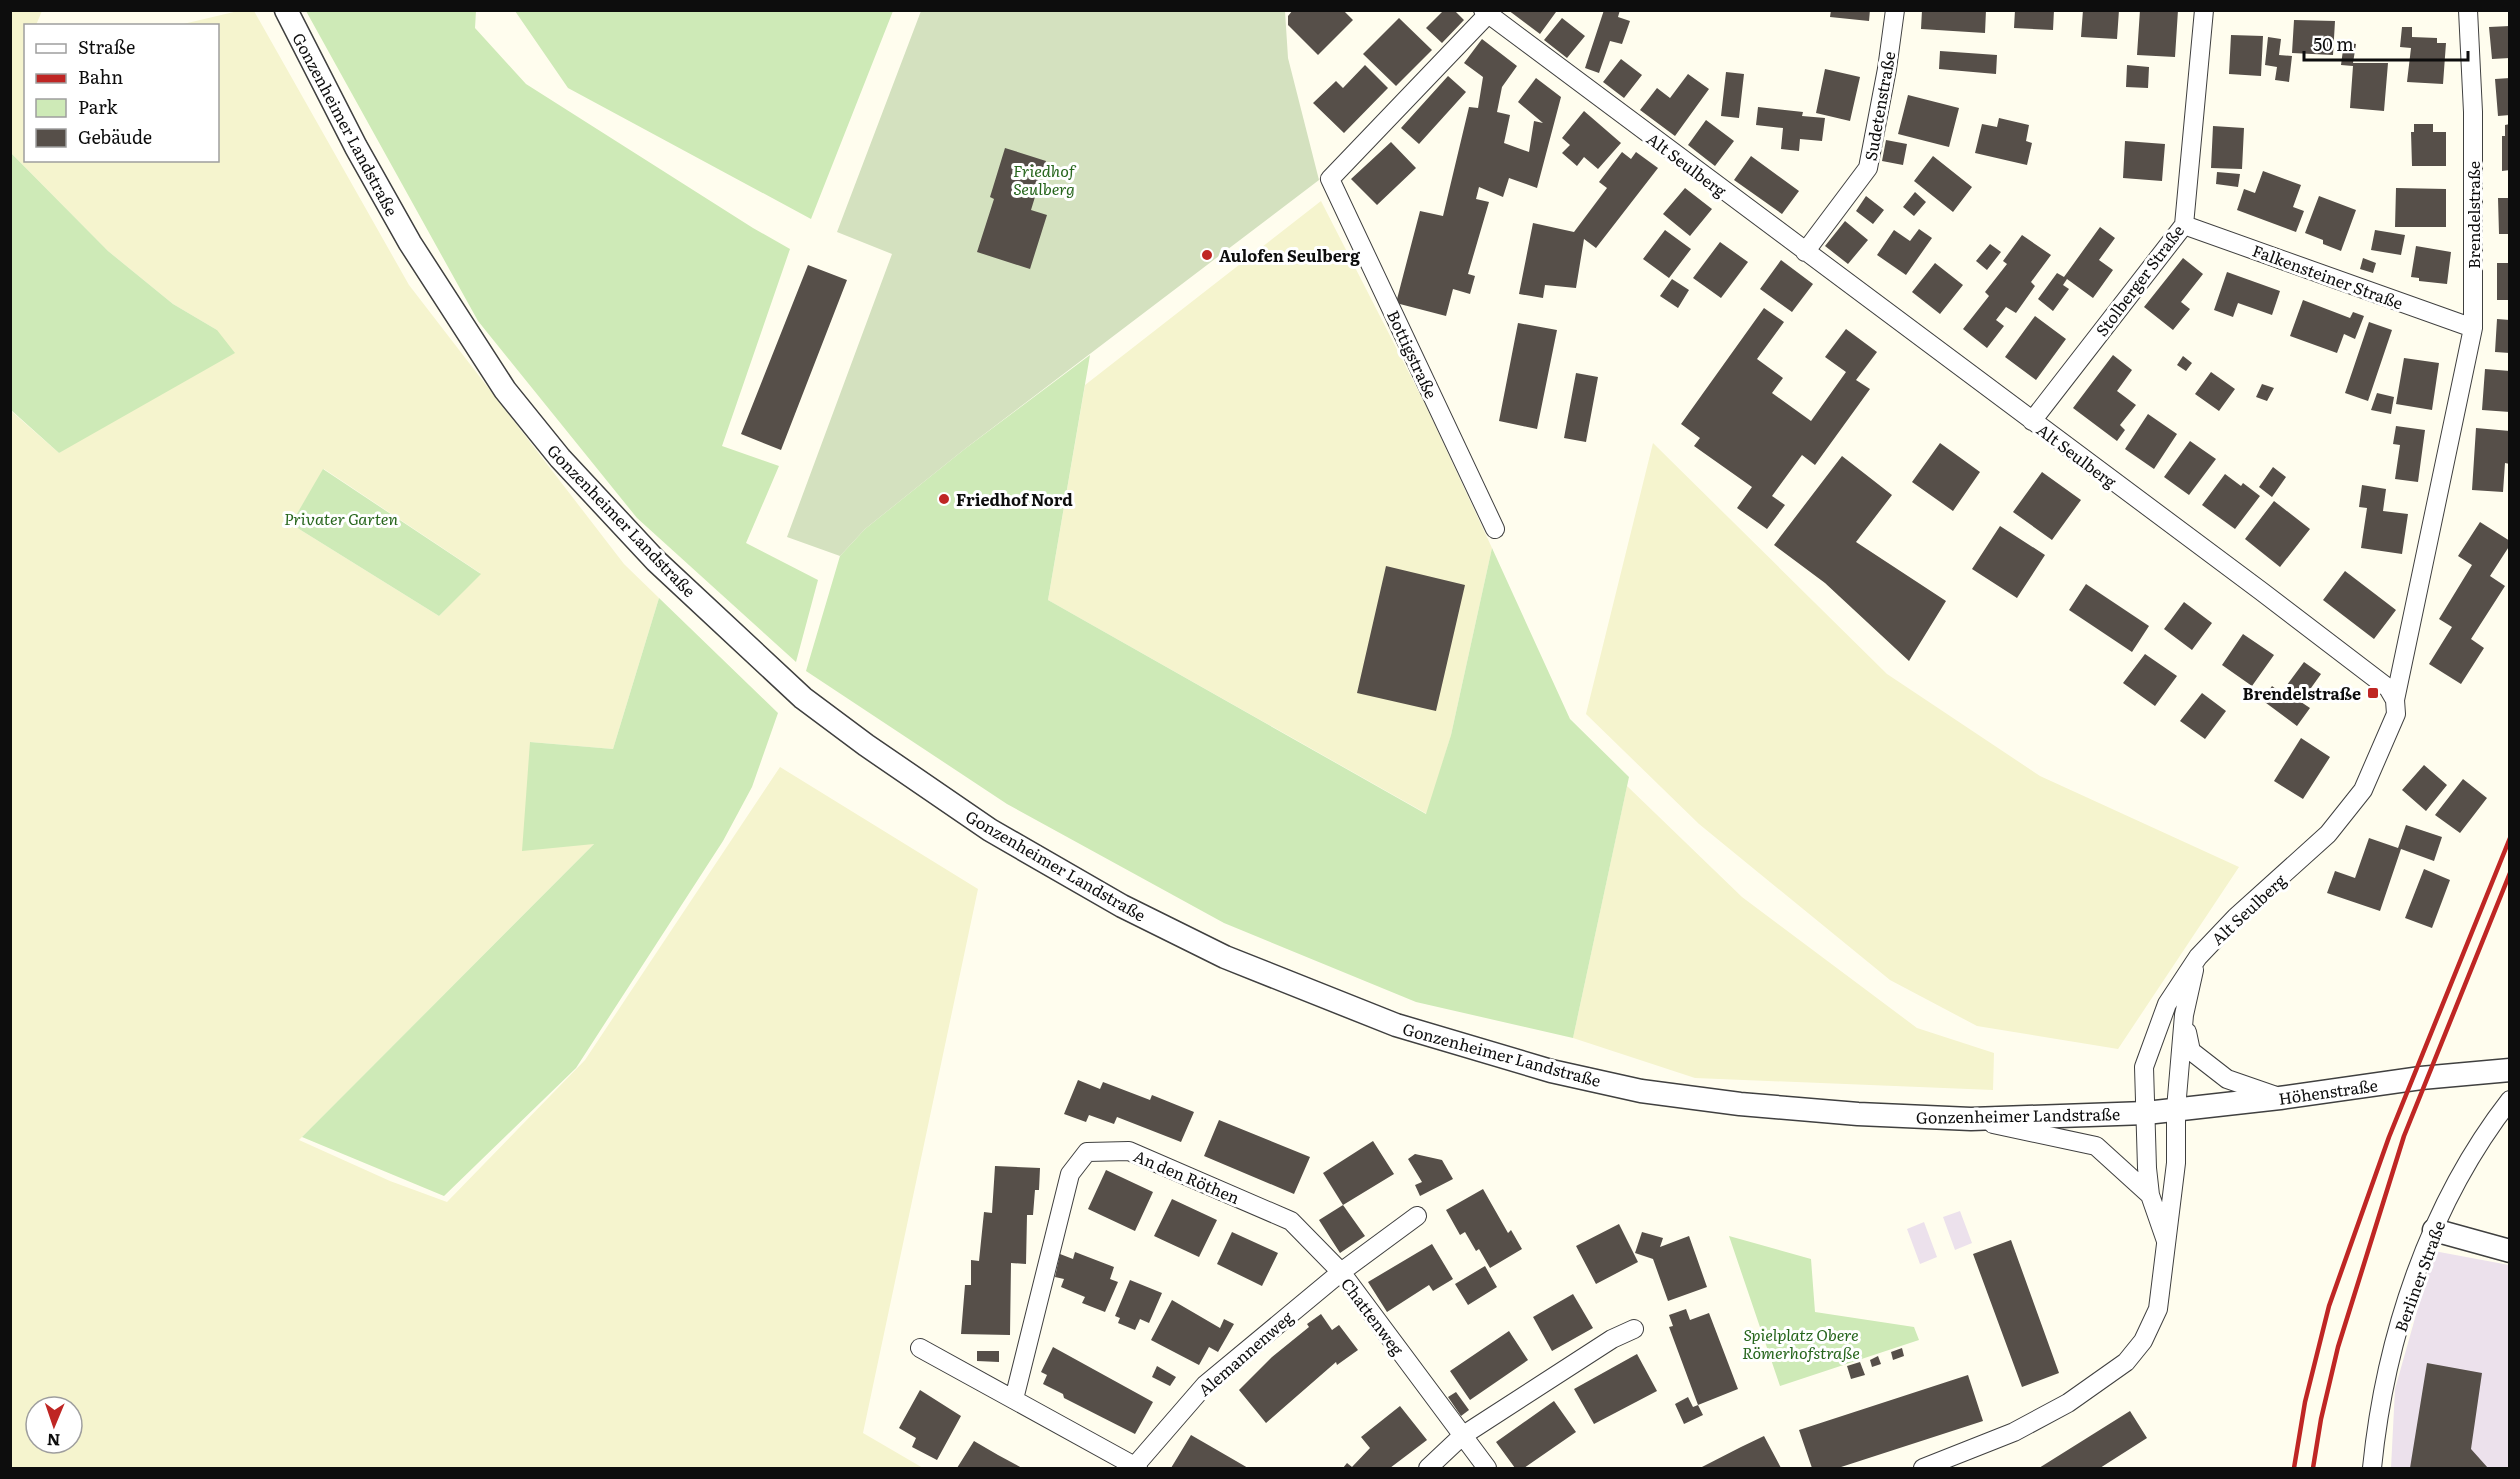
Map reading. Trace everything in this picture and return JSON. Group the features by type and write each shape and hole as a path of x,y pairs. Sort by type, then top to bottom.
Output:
{"street":[{"name":"Gonzenheimer Landstraße","path":"286,10 356,147 410,243 505,390 560,458 656,561 803,698 990,830 1122,906 1226,957 1396,1025 1551,1071 1641,1091 1740,1104 1858,1114 1971,1119 2146,1113"},
{"name":"Sudetenstraße","path":"1805,252 1868,168 1887,69 1895,10"},
{"name":"Stolberger Straße","path":"2032,421 2184,225 2204,10"},
{"name":"Brendelstraße","path":"2395,700 2473,328 2473,112 2468,10"},
{"name":"Alt Seulberg","path":"1330,179 1486,13 2388,688 2395,700 2396,714 2363,790 2328,834 2236,917 2198,957 2167,1004 2144,1067 2150,1195"},
{"name":"Bottigstraße","path":"1330,179 1495,529"},
{"name":"Falkensteiner Straße","path":"2184,225 2473,328"},
{"name":"Alt Seulberg","path":"1923,1468 2014,1432 2068,1403 2126,1362 2143,1341 2158,1309 2176,1163 2176,1112 2184,1015 2198,957"},
{"name":"Alt Seulberg","path":"2184,1015 2191,1051 2227,1079 2280,1098"},
{"name":"Höhenstraße","path":"2146,1113 2176,1112 2421,1078 2510,1070"},
{"name":"Berliner Straße","path":"2372,1468 2384,1394 2400,1322 2434,1230 2456,1181 2483,1134 2510,1100"},
{"path":"1971,1119 2096,1146 2150,1195 2166,1241"},
{"name":"An den Röthen","path":"1014,1399 1070,1174 1087,1152 1129,1151 1291,1221 1341,1272"},
{"name":"Chattenweg","path":"1417,1216 1341,1272 1487,1468"},
{"path":"2434,1230 2510,1251"},
{"name":"Alemannenweg","path":"1135,1468 1205,1385 1341,1272"},
{"path":"1428,1468 1462,1436 1612,1338 1634,1329"},
{"path":"920,1348 1135,1468"}],"shaded area":[{"path":"1960,1211 1972,1243 1955,1250 1943,1217"},
{"path":"1924,1222 1937,1257 1920,1264 1907,1229"},
{"path":"2434,1251 2509,1265 2509,1468 2391,1468 2395,1389"}],"green space":[{"path":"11,11 42,11 36,24 24,24 24,162 219,162 219,24 183,24 238,11 254,11 409,285 624,564 659,598 613,749 530,742 595,843 299,1140 390,1181 447,1202 585,1060 780,767 978,889 863,1433 923,1468 11,1468 10,410 59,453 217,330 173,304 108,251 11,153","holes":["324,469 480,574 439,616 291,524"]},
{"path":"306,11 476,11 475,28 526,84 753,228 790,249 722,446 779,466 746,543 818,580 796,662 637,518 478,321"},
{"path":"515,11 893,11 811,219 568,88"},
{"name":"Friedhof Seulberg","path":"921,11 1285,11 1288,58 1319,180 966,448 865,529 840,556 787,537 892,254 837,232"},
{"path":"11,153 108,251 173,304 217,330 235,353 59,453 11,410"},
{"path":"1321,201 1426,406 1492,548 1451,735 1427,814 1048,600 1085,385"},
{"path":"1090,355 1048,600 1426,814 1451,735 1492,548 1570,719 1629,777 1573,1038 1416,1002 1224,923 1007,804 806,671 840,556 865,529 966,448"},
{"path":"1653,443 1887,674 2040,776 2239,867 2118,1049 1977,1026 1890,980 1699,824 1586,714"},
{"name":"Privater Garten","path":"323,469 481,574 439,616 291,524"},
{"path":"659,598 778,713 752,787 723,841 576,1068 444,1196 302,1137 594,844 522,851 530,742 613,749"},
{"path":"1627,786 1742,897 1917,1028 1994,1053 1993,1090 1695,1078 1573,1038"},
{"name":"Spielplatz Obere Römerhofstraße","path":"1729,1236 1811,1259 1815,1312 1914,1327 1919,1340 1780,1386"}],"building":[{"path":"1293,10 1343,10 1353,20 1318,55 1288,25 1288,16"},
{"path":"1444,10 1454,10 1464,20 1442,43 1426,28"},
{"path":"1508,10 1554,10 1556,12 1540,34"},
{"path":"1604,10 1620,10 1618,17 1630,21 1622,44 1610,41 1599,73 1585,68"},
{"path":"1831,10 1870,10 1869,21 1830,17"},
{"path":"1922,10 1986,10 1985,33 1921,29"},
{"path":"2015,10 2054,10 2053,30 2014,28"},
{"path":"2083,10 2119,10 2117,39 2081,37"},
{"path":"2140,10 2178,10 2175,57 2137,55"},
{"path":"1399,18 1432,50 1396,86 1363,54"},
{"path":"1562,18 1585,36 1567,58 1544,40"},
{"path":"2294,20 2335,21 2333,55 2292,53"},
{"path":"2510,26 2510,58 2492,59 2489,27"},
{"path":"2402,27 2412,27 2412,37 2437,38 2437,43 2446,43 2443,84 2407,82 2411,48 2400,47"},
{"path":"2231,35 2263,36 2261,76 2229,74"},
{"path":"2268,37 2281,39 2279,55 2292,56 2289,82 2275,80 2277,67 2265,65"},
{"path":"1482,39 1517,66 1502,87 1497,112 1510,115 1504,143 1529,152 1534,121 1543,123 1518,102 1536,78 1561,97 1537,188 1509,178 1503,197 1479,187 1476,199 1489,202 1468,274 1475,276 1470,294 1453,289 1446,316 1396,303 1420,211 1443,216 1469,107 1478,108 1483,77 1464,63"},
{"path":"2344,42 2356,44 2353,63 2388,63 2384,111 2350,108 2353,66 2341,65"},
{"path":"1940,51 1997,55 1996,74 1939,69"},
{"path":"1621,59 1642,75 1624,98 1603,82"},
{"path":"1365,65 1388,88 1344,133 1313,103 1336,81 1343,88"},
{"path":"2127,65 2149,67 2148,88 2126,87"},
{"path":"1825,69 1860,77 1850,121 1816,113"},
{"path":"1726,72 1744,74 1739,118 1721,116"},
{"path":"1688,74 1709,89 1675,136 1640,110 1657,88 1670,98"},
{"path":"1448,76 1466,92 1419,144 1401,128"},
{"path":"2510,78 2510,115 2498,116 2495,79"},
{"path":"1908,95 1959,108 1949,147 1898,134"},
{"path":"1758,107 1803,112 1802,116 1825,118 1822,141 1800,139 1799,151 1781,149 1783,128 1756,125"},
{"path":"1584,111 1621,143 1598,169 1584,157 1577,166 1562,153 1570,145 1562,138"},
{"path":"1999,118 2029,125 2026,141 2032,143 2027,165 1975,153 1982,124 1997,127"},
{"path":"1706,120 1734,141 1715,166 1688,145"},
{"path":"2414,124 2433,124 2433,132 2446,132 2446,166 2412,166 2411,132 2414,132"},
{"path":"2510,124 2510,170 2502,171 2502,136 2505,136 2505,125"},
{"path":"2213,126 2244,128 2242,169 2211,168"},
{"path":"1886,140 1907,144 1903,165 1882,161"},
{"path":"2125,141 2165,144 2162,181 2123,178"},
{"path":"1391,142 1416,168 1377,205 1351,179"},
{"path":"1005,148 1046,161 1031,210 1047,215 1030,269 977,252 994,199 990,197"},
{"path":"1622,152 1631,159 1636,152 1658,168 1596,248 1584,239 1576,288 1545,285 1543,298 1519,294 1533,223 1574,232 1607,188 1599,182"},
{"path":"1751,156 1799,191 1782,214 1734,180"},
{"path":"1933,156 1972,187 1953,212 1914,181"},
{"path":"2263,171 2301,185 2293,207 2304,211 2296,232 2237,210 2244,189 2255,193"},
{"path":"2217,172 2240,174 2238,187 2216,184"},
{"path":"1685,188 1712,209 1690,236 1663,214"},
{"path":"2396,188 2446,189 2446,227 2395,227"},
{"path":"1915,192 1926,202 1914,216 1903,207"},
{"path":"1866,196 1884,210 1873,224 1856,211"},
{"path":"2319,196 2356,210 2341,251 2305,233"},
{"path":"2498,198 2510,198 2510,234 2499,234"},
{"path":"1845,221 1868,240 1848,264 1825,246"},
{"path":"2100,227 2115,238 2099,260 2113,270 2093,298 2067,279 2063,285 2069,289 2053,311 2038,299 2057,273 2064,277"},
{"path":"1919,229 1932,238 1906,275 1877,255 1894,230 1910,241"},
{"path":"1665,230 1691,249 1669,278 1643,259"},
{"path":"2375,230 2405,235 2401,255 2371,250"},
{"path":"2022,235 2051,255 2031,282 2035,286 2016,313 2006,307 1996,320 2004,326 1987,348 1963,329 1989,296 1985,292 2007,264 2003,261"},
{"path":"1720,242 1748,262 1721,298 1693,278"},
{"path":"1990,244 2001,252 1987,270 1976,261"},
{"path":"2416,246 2451,252 2447,284 2419,281 2419,278 2411,277"},
{"path":"2183,258 2203,274 2181,302 2190,309 2173,330 2144,307"},
{"path":"2363,258 2376,263 2373,273 2360,269"},
{"path":"1781,260 1813,284 1792,312 1760,289"},
{"path":"1935,263 1963,285 1940,314 1912,292"},
{"path":"2497,263 2510,263 2510,300 2497,300"},
{"path":"808,265 847,280 781,450 741,434"},
{"path":"2227,272 2280,291 2272,315 2238,303 2233,317 2214,310"},
{"path":"1672,279 1689,290 1678,308 1660,296"},
{"path":"2303,300 2350,318 2353,312 2364,316 2355,339 2344,334 2337,353 2290,336"},
{"path":"1764,308 1784,322 1757,359 1783,378 1772,393 1811,421 1846,372 1825,357 1846,329 1877,352 1856,380 1870,389 1815,465 1802,455 1772,496 1785,505 1767,529 1737,508 1752,487 1694,446 1700,438 1681,424"},
{"path":"2035,316 2066,339 2036,380 2005,357"},
{"path":"2497,319 2510,320 2510,353 2495,352"},
{"path":"2369,322 2392,330 2368,401 2345,393"},
{"path":"1518,323 1557,330 1537,429 1499,421"},
{"path":"2113,355 2132,370 2117,391 2136,405 2120,425 2125,430 2117,441 2073,408"},
{"path":"2183,356 2192,363 2186,371 2177,365"},
{"path":"2404,358 2439,363 2432,410 2396,404"},
{"path":"2485,369 2510,371 2510,412 2482,410"},
{"path":"2211,372 2235,389 2219,411 2195,394"},
{"path":"1576,373 1598,377 1586,442 1564,438"},
{"path":"2262,384 2274,388 2267,401 2256,397"},
{"path":"2377,393 2394,397 2391,414 2371,410"},
{"path":"2148,414 2177,434 2154,469 2125,449"},
{"path":"2396,426 2425,430 2418,482 2395,479 2400,445 2393,444"},
{"path":"2476,428 2510,431 2510,464 2505,463 2503,492 2472,490"},
{"path":"2190,441 2216,459 2189,495 2164,477"},
{"path":"1940,443 1980,472 1953,511 1912,482"},
{"path":"1842,456 1892,495 1856,542 1946,601 1909,661 1825,583 1774,545"},
{"path":"2273,467 2286,477 2272,497 2259,487"},
{"path":"2042,472 2081,500 2052,540 2013,512"},
{"path":"2225,474 2241,486 2243,483 2260,496 2235,529 2202,505"},
{"path":"2362,485 2386,489 2383,511 2408,514 2402,554 2361,548 2367,508 2359,507"},
{"path":"2274,501 2310,529 2280,567 2245,539"},
{"path":"2480,522 2510,541 2510,545 2490,576 2505,586 2471,639 2484,648 2461,684 2429,664 2452,627 2439,619 2472,565 2458,556"},
{"path":"2000,526 2045,555 2017,598 1972,569"},
{"path":"1386,566 1465,585 1436,711 1357,693"},
{"path":"2345,571 2396,610 2374,639 2323,600"},
{"path":"2086,584 2149,626 2132,652 2069,610"},
{"path":"2184,602 2212,623 2192,650 2164,629"},
{"path":"2243,634 2274,655 2252,686 2222,665"},
{"path":"2145,654 2177,676 2155,706 2123,683"},
{"path":"2304,662 2321,674 2301,702 2310,708 2297,726 2262,700 2272,686 2281,693"},
{"path":"2202,693 2226,711 2205,739 2180,721"},
{"path":"2301,738 2330,757 2303,799 2274,781"},
{"path":"2424,765 2447,785 2426,811 2402,790"},
{"path":"2463,779 2487,798 2460,833 2435,815"},
{"path":"2406,825 2442,837 2434,861 2401,849 2380,911 2327,893 2335,871 2355,878 2369,838 2398,848"},
{"path":"2424,869 2450,880 2432,928 2405,918"},
{"path":"1078,1080 1100,1089 1103,1082 1150,1100 1152,1095 1194,1112 1181,1142 1117,1117 1114,1124 1089,1115 1086,1122 1064,1114"},
{"path":"1219,1120 1310,1157 1294,1194 1204,1156"},
{"path":"1373,1141 1394,1174 1343,1205 1323,1173"},
{"path":"1415,1154 1442,1160 1453,1179 1420,1196 1415,1185 1422,1182 1408,1159"},
{"path":"995,1166 1040,1168 1039,1190 1035,1190 1033,1215 1027,1215 1026,1264 1011,1263 1010,1335 961,1334 965,1285 971,1285 971,1260 979,1261 984,1212 992,1213"},
{"path":"1106,1170 1153,1192 1135,1231 1088,1209"},
{"path":"1483,1189 1508,1233 1511,1230 1522,1249 1490,1268 1479,1249 1476,1251 1465,1232 1460,1235 1446,1210"},
{"path":"1172,1199 1217,1220 1199,1257 1154,1236"},
{"path":"1343,1205 1365,1236 1340,1253 1319,1220"},
{"path":"1619,1224 1638,1262 1596,1284 1576,1246"},
{"path":"1232,1232 1278,1253 1262,1286 1217,1264"},
{"path":"1642,1232 1663,1238 1660,1247 1689,1236 1707,1287 1668,1301 1653,1259 1635,1253"},
{"path":"2011,1240 2059,1373 2022,1387 1973,1254"},
{"path":"1432,1244 1453,1279 1433,1291 1429,1285 1387,1312 1368,1282"},
{"path":"1075,1252 1114,1267 1110,1279 1118,1282 1105,1312 1082,1303 1085,1297 1061,1287 1064,1279 1055,1277 1060,1254 1073,1259"},
{"path":"1485,1266 1497,1287 1468,1305 1455,1284"},
{"path":"1130,1280 1162,1293 1149,1323 1140,1319 1135,1330 1118,1323 1120,1318 1115,1316"},
{"path":"1573,1294 1593,1328 1552,1351 1533,1317"},
{"path":"1172,1300 1220,1328 1224,1319 1234,1324 1218,1352 1209,1347 1199,1365 1151,1340"},
{"path":"1686,1309 1690,1320 1709,1313 1738,1389 1698,1405 1669,1327 1673,1326 1669,1315"},
{"path":"1321,1314 1332,1330 1339,1325 1358,1350 1337,1365 1336,1362 1266,1423 1239,1390 1272,1357 1309,1327 1307,1324"},
{"path":"1509,1331 1528,1360 1470,1400 1450,1371"},
{"path":"1053,1347 1153,1402 1135,1434 1064,1398 1063,1394 1043,1384 1047,1375 1041,1372"},
{"path":"1902,1348 1904,1356 1893,1360 1891,1352"},
{"path":"977,1351 999,1351 999,1362 977,1361"},
{"path":"1637,1354 1657,1391 1594,1424 1574,1389"},
{"path":"1878,1356 1881,1364 1872,1367 1870,1360"},
{"path":"1860,1362 1865,1375 1851,1379 1847,1366"},
{"path":"2427,1363 2482,1373 2471,1449 2488,1468 2410,1468"},
{"path":"1157,1366 1176,1377 1170,1386 1152,1377"},
{"path":"1968,1375 1983,1421 1838,1468 1812,1468 1799,1430"},
{"path":"920,1390 961,1416 937,1460 912,1447 916,1438 899,1428"},
{"path":"1456,1392 1469,1410 1461,1416 1448,1397"},
{"path":"1688,1397 1693,1407 1698,1405 1703,1415 1684,1424 1675,1404"},
{"path":"1554,1401 1576,1432 1524,1468 1515,1468 1496,1442"},
{"path":"1400,1406 1427,1440 1390,1468 1343,1468 1347,1463 1352,1467 1370,1448 1361,1437"},
{"path":"2130,1411 2147,1438 2100,1468 2039,1468"},
{"path":"1191,1435 1236,1461 1248,1468 1171,1468"},
{"path":"1764,1436 1781,1468 1700,1468 1741,1447"},
{"path":"974,1441 998,1455 1022,1468 957,1468"}],"railway":[{"path":"2294,1468 2305,1402 2329,1306 2389,1137 2510,838"},
{"path":"2313,1468 2321,1419 2338,1347 2404,1136 2510,873"}],"place":[{"name":"Aulofen Seulberg","path":"1207,255"},
{"name":"Friedhof Nord","path":"944,499"},
{"name":"Brendelstraße","path":"2373,693"}]}
